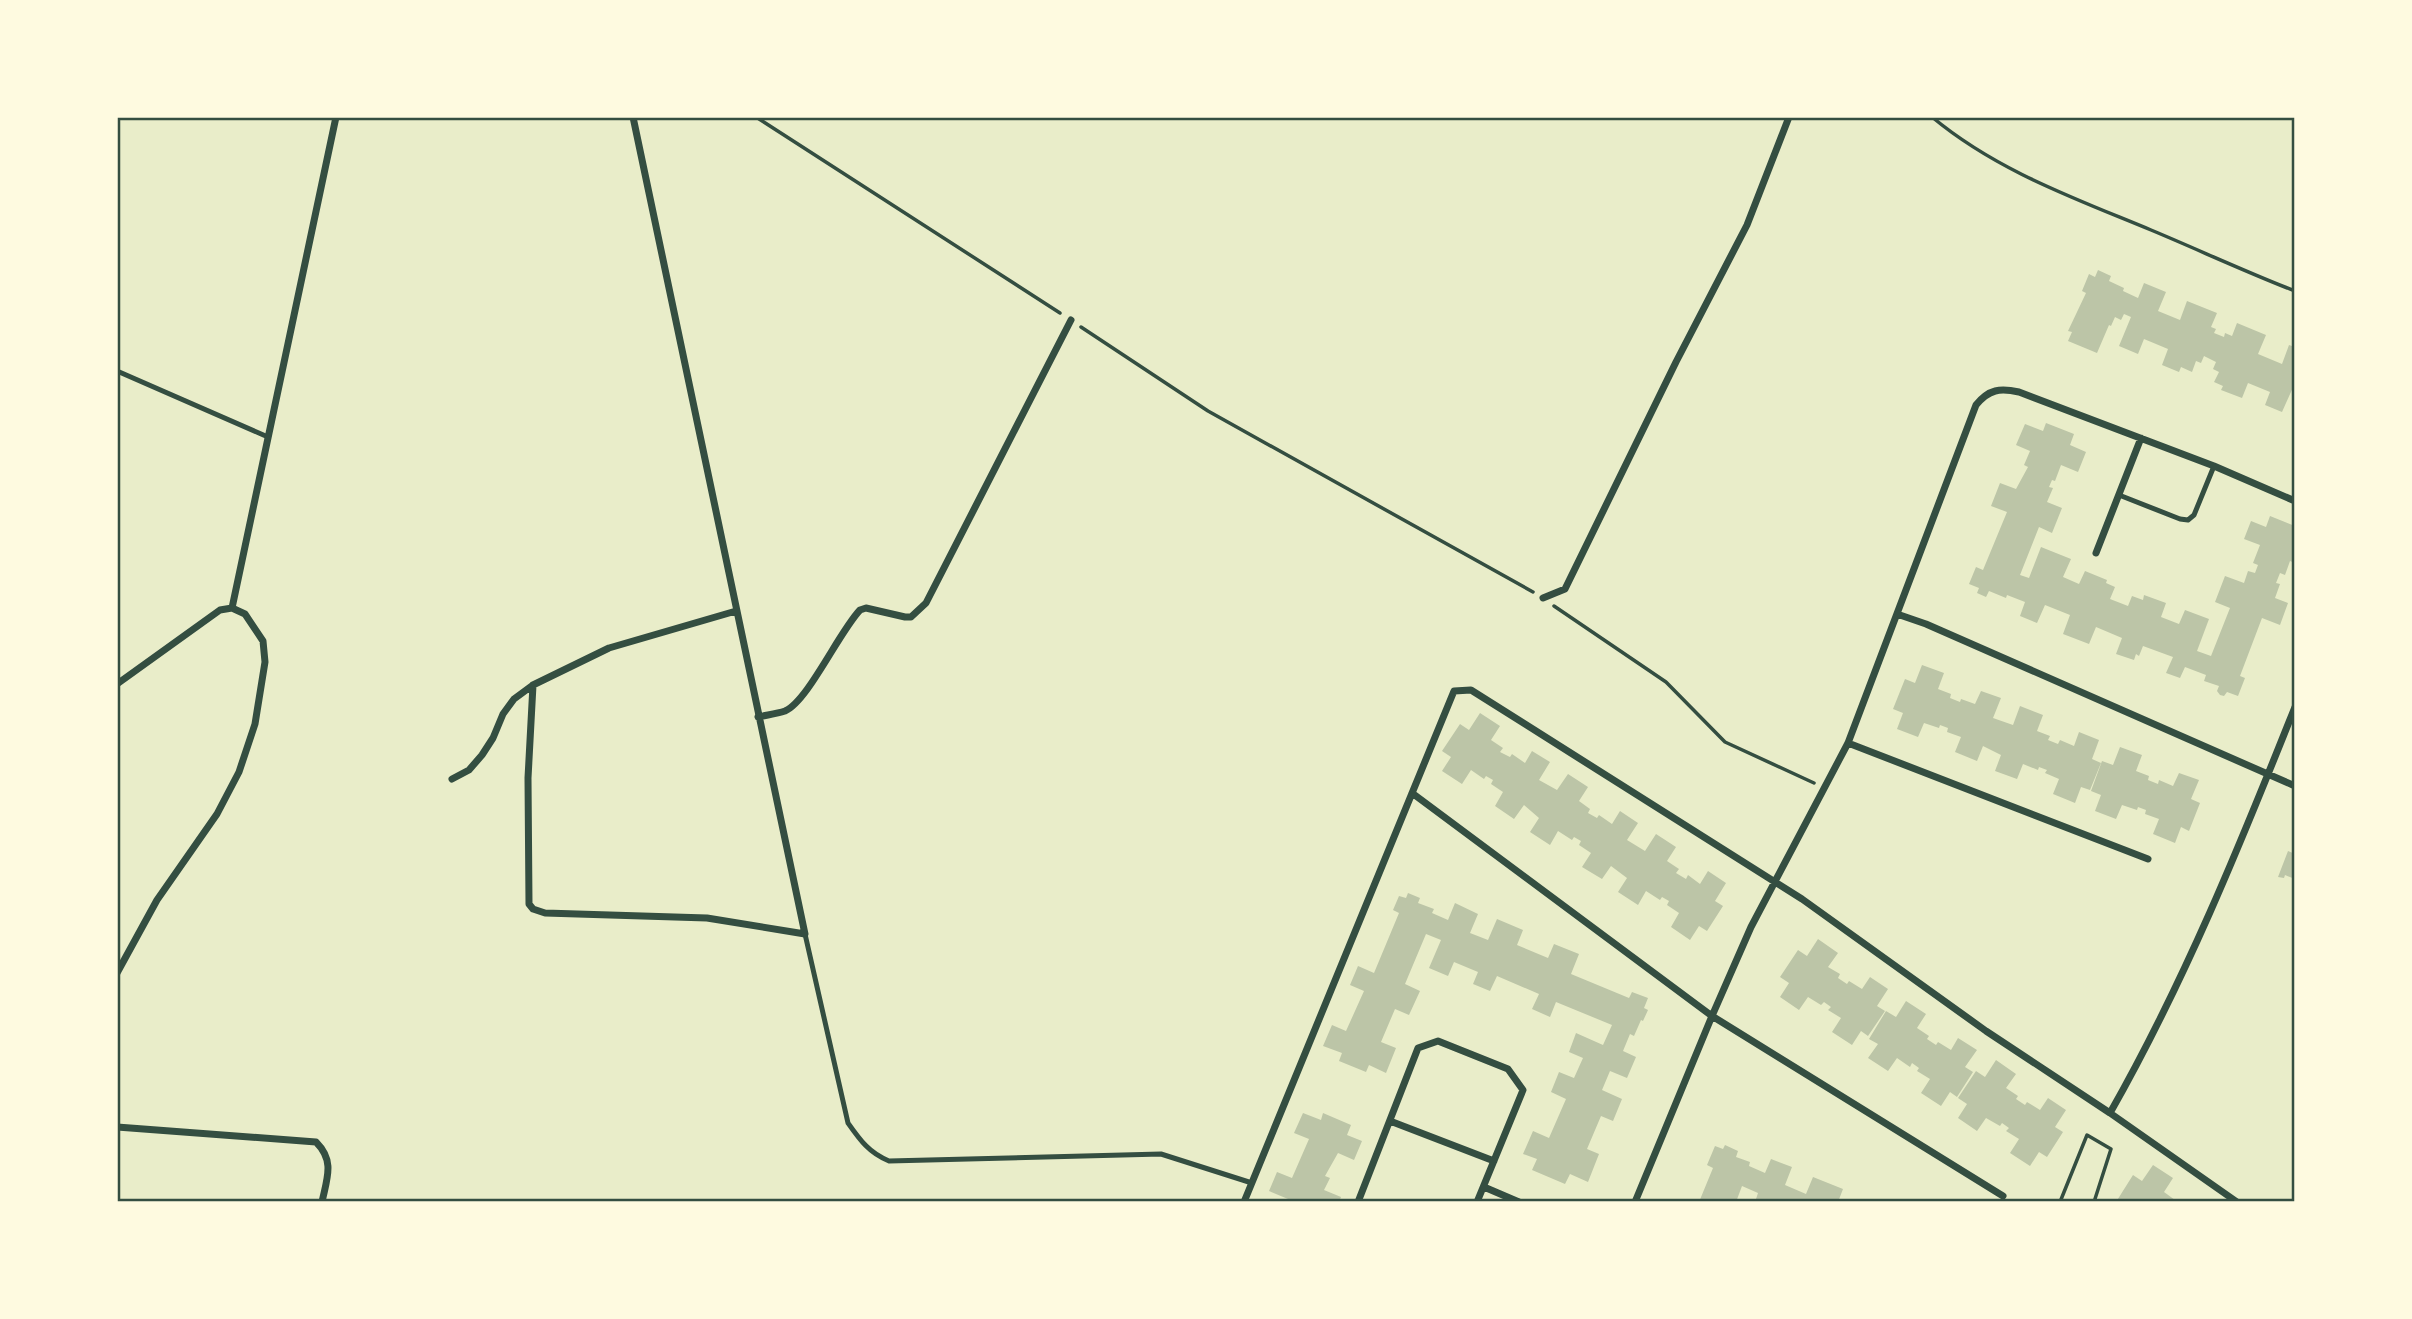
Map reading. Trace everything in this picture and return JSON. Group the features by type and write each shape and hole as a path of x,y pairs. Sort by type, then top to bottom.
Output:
{"street":[{"path":"232,608 336,117"},
{"path":"533,685 528,792 529,904 533,909 545,913 708,918 805,934 634,117"},
{"path":"1543,598 1565,589 1676,362 1747,225 1788,117"},
{"path":"758,717 792,706 860,610 866,608 905,617 911,617 919,611 932,591 1071,320"},
{"path":"1635,1202 1712,1016 1773,883 1848,743 1976,405 1984,396 1993,390 2019,392 2214,466 2295,500"},
{"path":"2096,554 2141,438"},
{"path":"117,684 220,610 232,608 245,614 263,641 265,662 256,724 239,772 217,814 157,900 117,973"},
{"path":"452,779 469,770 482,755 494,738 503,714 514,699 533,685 609,648 736,611"},
{"path":"1897,614 1926,624 2295,786"},
{"path":"1244,1202 1454,691 1471,690 1801,900 1986,1031 2237,1202"},
{"path":"2110,1113 2149,1045 2187,967 2295,707"},
{"path":"1848,743 2148,859"},
{"path":"1412,793 1712,1016 2003,1196"},
{"path":"1358,1202 1418,1048 1438,1041 1508,1069 1523,1090 1477,1202"},
{"path":"1390,1121 1494,1161"},
{"path":"117,1127 316,1142 326,1152 329,1168 322,1202"},
{"path":"1483,1187 1519,1202"}],"lane":[{"path":"117,371 268,437"},
{"path":"2119,495 2188,520 2194,515 2214,466"},
{"path":"805,934 849,1123 874,1155 889,1161 1161,1154 1252,1183"}],"path":[{"path":"756,117 1209,411 1543,598 1666,682 1725,742 1825,788"},
{"path":"1932,117 1952,134 2038,184 2295,291"},
{"path":"2060,1202 2087,1135 2111,1149 2094,1202"}],"building":[{"path":"2098,270 2111,276 2109,281 2124,288 2123,291 2138,298 2144,283 2166,292 2158,311 2180,320 2187,301 2217,313 2211,327 2216,329 2214,333 2224,337 2225,333 2232,336 2237,323 2266,335 2258,354 2282,364 2289,345 2295,347 2295,383 2282,412 2265,405 2270,392 2248,383 2242,398 2221,390 2223,386 2214,382 2219,372 2213,369 2216,362 2204,356 2201,363 2196,361 2192,372 2181,367 2179,372 2162,365 2168,349 2144,339 2138,354 2119,346 2131,317 2124,314 2121,320 2115,317 2111,326 2109,325 2097,353 2068,341 2072,332 2068,331 2086,293 2082,291 2089,274 2095,277"},
{"path":"2046,423 2074,434 2070,445 2086,452 2078,472 2061,465 2055,481 2052,480 2049,487 2053,488 2047,502 2062,508 2052,533 2039,527 2020,575 2029,578 2041,547 2071,559 2063,577 2079,584 2085,571 2107,580 2106,583 2115,587 2110,599 2128,606 2132,596 2143,600 2144,595 2166,603 2161,617 2179,624 2185,610 2209,619 2197,651 2211,656 2230,608 2215,602 2225,576 2244,583 2248,571 2255,573 2258,565 2253,563 2260,545 2244,539 2251,521 2266,527 2270,516 2295,526 2295,563 2290,561 2285,575 2280,573 2276,583 2280,584 2275,598 2288,603 2280,625 2262,618 2240,676 2245,678 2238,696 2227,692 2224,696 2220,695 2217,691 2219,686 2204,681 2206,675 2185,667 2180,678 2166,673 2173,657 2143,646 2134,660 2116,654 2122,638 2096,627 2089,644 2063,634 2070,615 2045,605 2037,623 2020,616 2025,602 1989,591 1986,597 1977,593 1979,588 1969,584 1976,567 1983,570 2007,512 1991,506 2000,483 2016,489 2028,467 2024,465 2030,451 2016,445 2025,424 2043,431"},
{"path":"1922,665 1944,673 1938,689 1951,694 1950,698 1975,704 1981,691 2001,698 1993,718 2013,725 2020,706 2043,715 2037,731 2050,736 2048,740 2058,744 2060,740 2074,746 2079,732 2099,740 2092,759 2101,763 2090,790 2081,787 2075,803 2053,794 2059,779 2045,773 2047,770 2039,767 2038,770 2023,764 2017,779 1995,771 2001,755 1983,746 1977,761 1955,752 1961,737 1947,732 1948,728 1924,723 1918,737 1897,729 1903,713 1893,709 1905,679 1915,683"},
{"path":"1480,713 1500,726 1491,740 1503,748 1500,752 1510,757 1512,754 1525,763 1532,751 1550,762 1539,780 1557,790 1568,774 1588,787 1579,801 1590,809 1588,813 1597,818 1599,815 1612,824 1620,811 1638,823 1627,840 1645,851 1656,834 1676,847 1667,861 1679,869 1676,873 1686,879 1688,875 1700,884 1708,871 1726,883 1715,901 1723,906 1707,931 1699,926 1690,940 1671,927 1679,913 1667,905 1669,901 1662,897 1660,900 1646,891 1638,905 1618,892 1627,878 1611,866 1602,879 1582,867 1591,853 1579,845 1581,841 1574,837 1572,840 1558,831 1550,845 1530,832 1539,818 1524,805 1514,819 1495,806 1503,792 1491,784 1493,780 1486,776 1484,779 1471,770 1462,784 1442,771 1451,757 1442,751 1460,724 1469,730"},
{"path":"2120,747 2142,755 2136,771 2149,776 2148,780 2158,784 2159,780 2173,786 2179,773 2199,780 2191,799 2200,803 2189,831 2181,827 2175,843 2153,834 2159,819 2145,814 2146,810 2122,805 2116,819 2095,811 2101,795 2091,791 2102,761 2113,765"},
{"path":"2288,851 2295,854 2295,879 2285,875 2284,878 2278,877"},
{"path":"1408,893 1420,898 1418,903 1434,909 1432,913 1448,920 1455,903 1478,914 1470,933 1488,940 1497,919 1523,930 1517,945 1548,958 1554,944 1579,954 1571,974 1629,998 1632,992 1648,998 1644,1008 1648,1010 1643,1021 1641,1020 1634,1036 1630,1034 1623,1051 1636,1057 1627,1078 1610,1071 1602,1090 1622,1099 1613,1121 1601,1116 1587,1149 1599,1154 1588,1182 1570,1174 1565,1184 1532,1170 1537,1159 1523,1154 1533,1131 1549,1138 1566,1099 1551,1092 1559,1072 1574,1078 1583,1058 1569,1052 1576,1033 1603,1045 1612,1025 1556,1002 1550,1017 1532,1009 1539,994 1497,976 1490,991 1473,984 1478,972 1454,962 1448,976 1429,968 1441,940 1426,934 1405,984 1420,991 1409,1015 1395,1009 1381,1042 1396,1048 1386,1073 1369,1065 1366,1072 1339,1061 1342,1053 1323,1046 1332,1025 1346,1031 1364,991 1350,985 1358,966 1374,973 1399,913 1393,910 1399,896 1406,898"},
{"path":"1818,939 1838,953 1828,967 1840,974 1838,978 1862,989 1870,977 1888,989 1877,1006 1885,1011 1868,1036 1861,1031 1852,1045 1832,1032 1841,1018 1828,1010 1831,1007 1824,1002 1821,1005 1808,997 1799,1010 1780,997 1789,983 1780,977 1798,950 1807,956"},
{"path":"1906,1001 1926,1014 1917,1028 1929,1036 1927,1039 1951,1050 1958,1038 1977,1050 1965,1067 1973,1072 1957,1097 1950,1092 1941,1106 1921,1093 1930,1079 1917,1071 1919,1068 1912,1063 1910,1067 1897,1058 1888,1071 1868,1058 1878,1044 1869,1039 1886,1011 1896,1017"},
{"path":"1996,1060 2016,1074 2006,1088 2018,1096 2016,1099 2040,1110 2048,1098 2066,1110 2055,1127 2063,1132 2047,1157 2039,1152 2030,1166 2010,1153 2019,1139 2006,1131 2009,1128 2002,1123 2000,1126 1986,1118 1977,1131 1958,1118 1967,1104 1958,1098 1976,1071 1985,1077"},
{"path":"1303,1113 1321,1120 1323,1113 1351,1125 1347,1135 1362,1141 1354,1160 1338,1153 1325,1176 1330,1178 1324,1190 1341,1197 1339,1202 1286,1202 1288,1199 1269,1191 1277,1172 1292,1178 1309,1139 1294,1133"},
{"path":"1725,1145 1738,1151 1736,1157 1750,1162 1749,1166 1765,1173 1771,1159 1792,1167 1785,1185 1806,1194 1813,1177 1843,1189 1838,1202 1755,1202 1758,1193 1742,1186 1736,1202 1699,1202 1713,1168 1707,1165 1715,1146 1723,1149"},
{"path":"2153,1165 2173,1178 2164,1192 2175,1200 2174,1202 2116,1202 2133,1175 2142,1181"}]}
